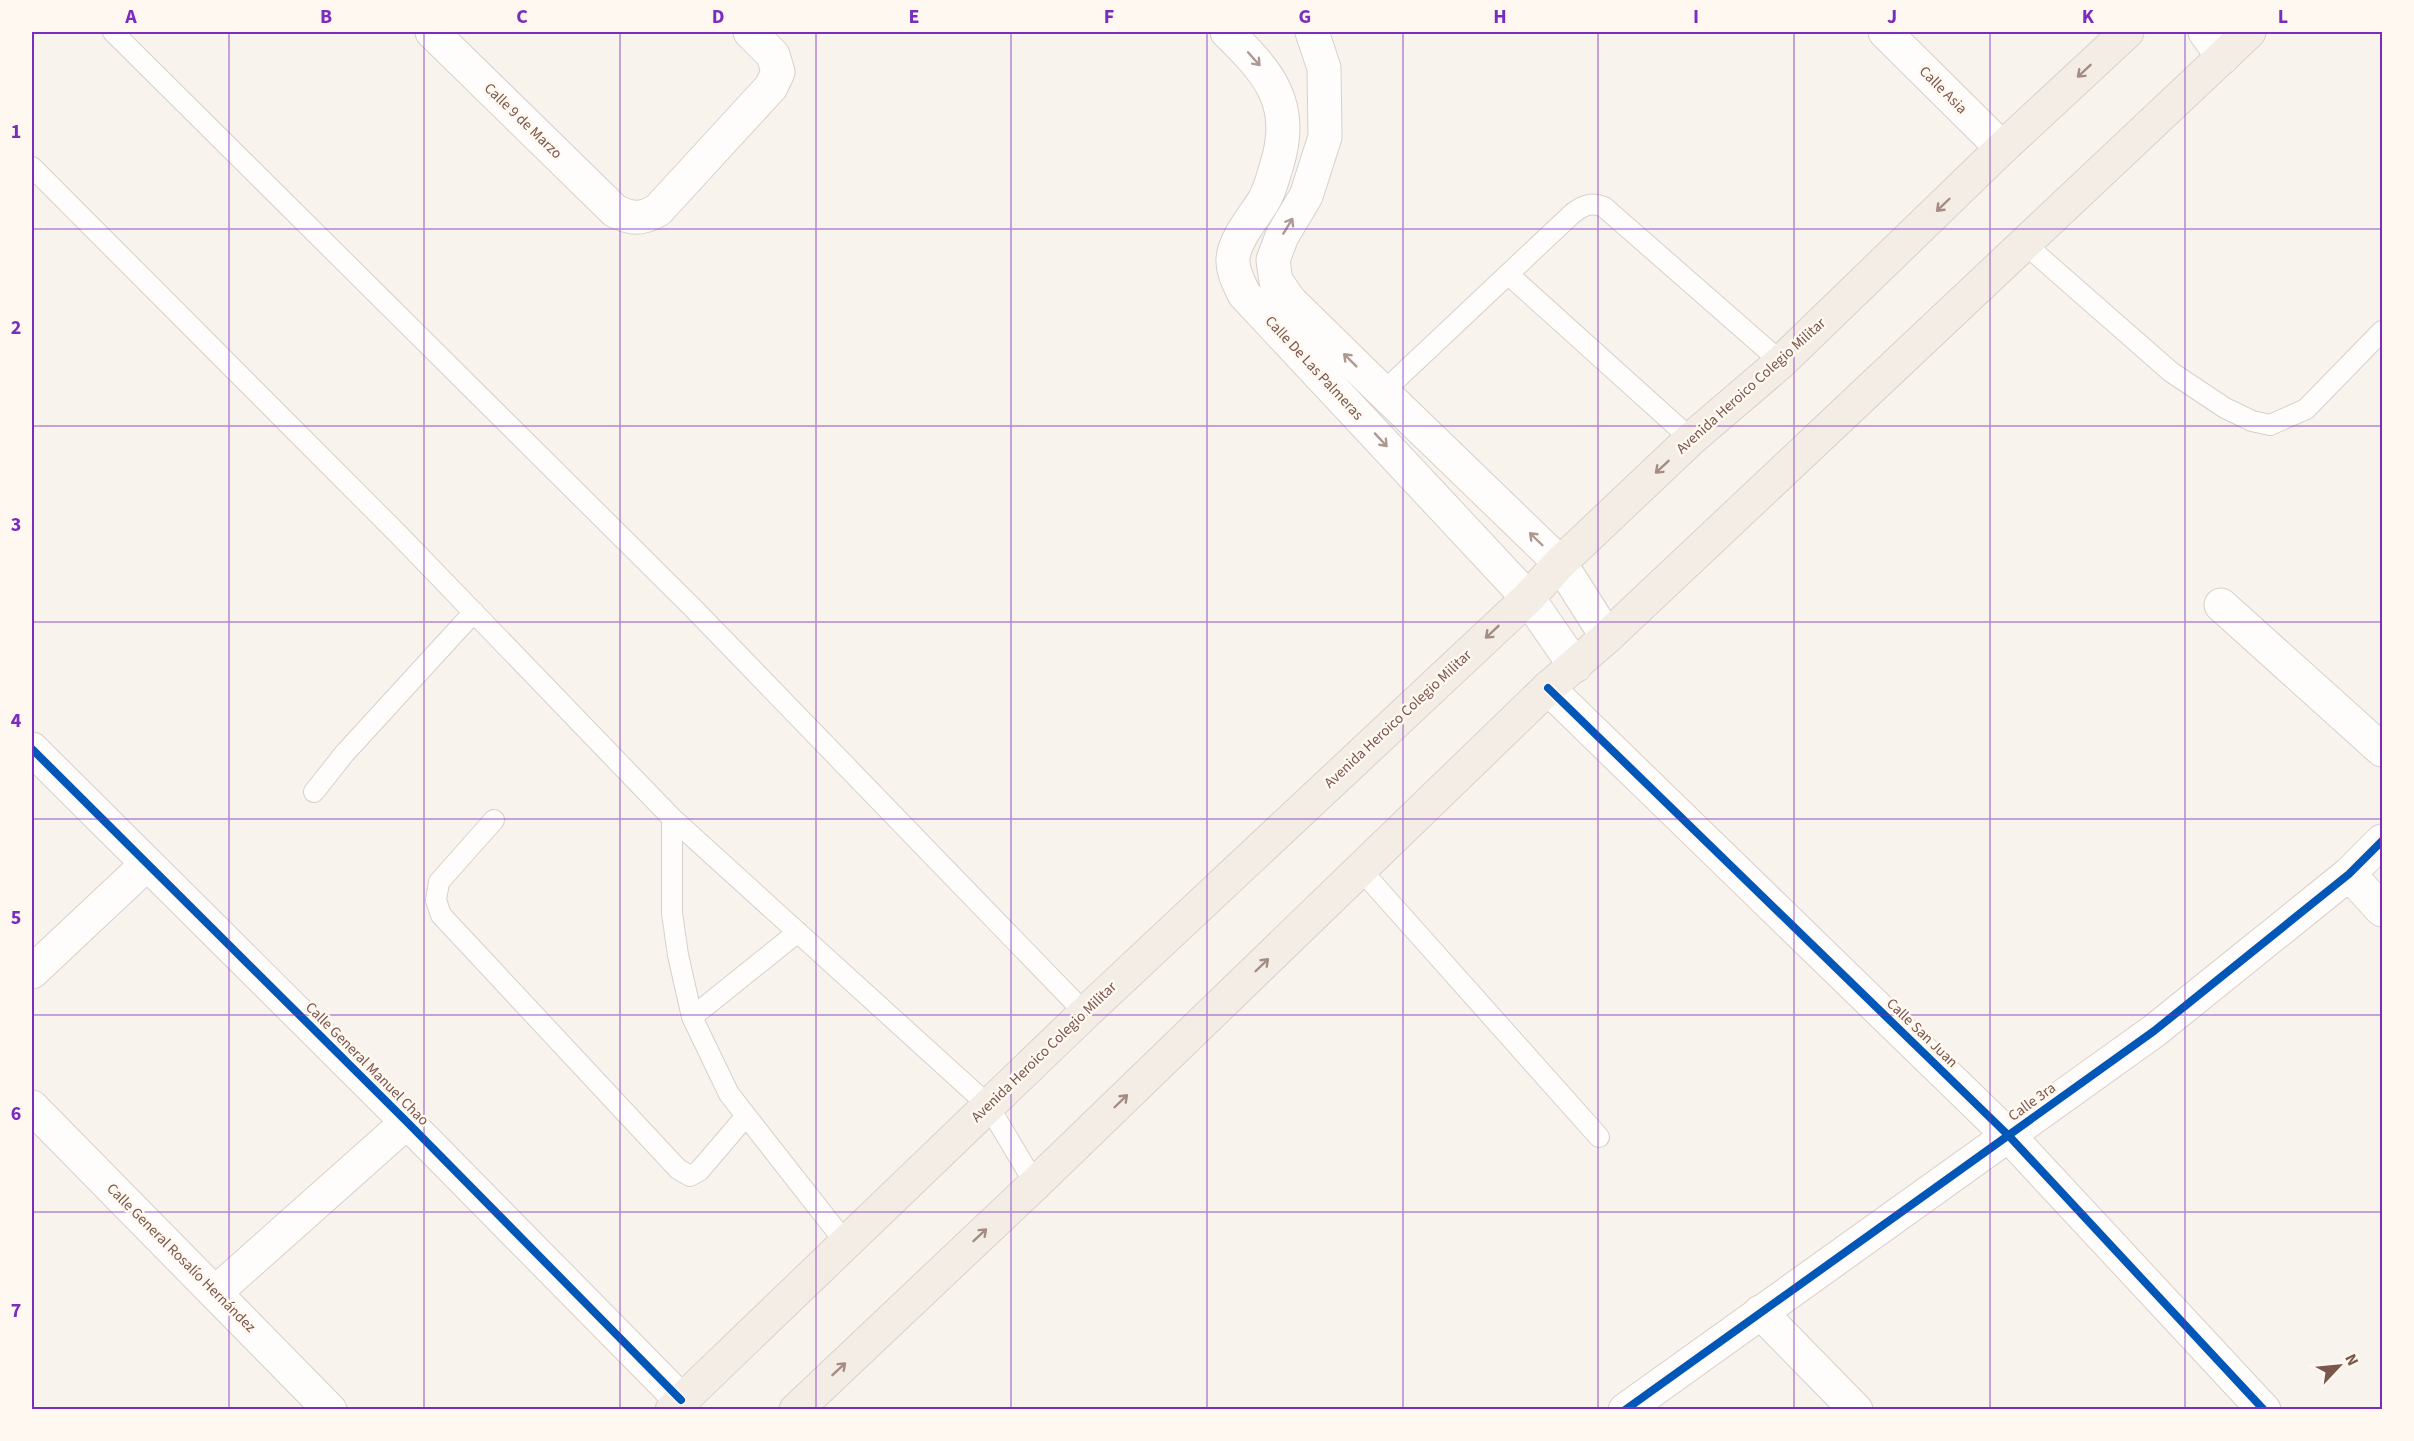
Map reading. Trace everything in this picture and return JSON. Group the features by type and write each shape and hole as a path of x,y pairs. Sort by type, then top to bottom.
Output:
{"main road":[{"name":"Avenida Heroico Colegio Militar","path":"676,1405 1085,1012 1528,598 1560,563 1691,439 1781,362 2002,148 2127,32"},
{"path":"796,1410 1035,1184 1548,688 1607,637 2025,244 2214,44 2249,32"}],"street":[{"name":"Calle 9 de Marzo","path":"432,32 615,211 632,219 647,216 658,210 771,87 778,72 773,55 753,35"},
{"name":"Calle De Las Palmeras","path":"1227,32 1259,63 1276,90 1284,117 1281,149 1267,196 1235,248 1234,270 1244,294 1528,598 1575,666"},
{"name":"Calle De Las Palmeras","path":"1312,32 1324,68 1325,137 1306,196 1282,236 1273,260 1276,281 1290,301 1560,563 1607,637"},
{"name":"Calle Asia","path":"1884,32 2002,148"},
{"path":"1284,117 1325,98"},
{"path":"2221,605 2382,750"},
{"name":"Calle San Juan","path":"1548,688 2009,1136 2264,1410"},
{"name":"Calle General Manuel Chao","path":"32,749 407,1122 676,1405"},
{"name":"Calle 3ra","path":"1625,1410 2154,1031 2349,874 2382,842"},
{"path":"32,972 147,864"},
{"path":"2349,874 2382,910"},
{"name":"Calle General Rosalío Hernández","path":"32,1107 330,1410"},
{"name":"Calle General Manuel Chao","path":"216,1292 407,1122"},
{"path":"1760,1312 1856,1410"}],"lane":[{"path":"112,32 694,609 1085,1012"},
{"path":"32,167 474,612 672,818 988,1105 1035,1184"},
{"path":"1383,392 1573,213 1593,203 1604,207 1781,362"},
{"path":"2025,244 2171,372 2216,402 2252,421 2270,425 2306,409 2382,331"},
{"path":"1508,274 1691,439"},
{"path":"314,792 344,754 474,612"},
{"path":"672,818 672,912 678,955 692,1017 729,1094 845,1242"},
{"path":"495,820 439,882 436,900 441,915 678,1170 690,1176 699,1172 747,1116"},
{"path":"1361,870 1599,1137"},
{"path":"692,1017 798,932"}],"cycle path":[{"path":"1548,688 2009,1136 2264,1410"},
{"path":"32,749 407,1122 681,1400"},
{"path":"1625,1410 2154,1031 2349,874 2382,841"}]}
